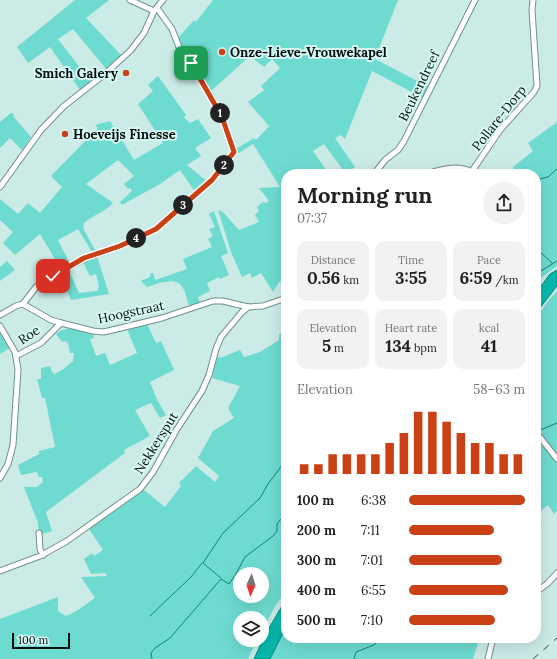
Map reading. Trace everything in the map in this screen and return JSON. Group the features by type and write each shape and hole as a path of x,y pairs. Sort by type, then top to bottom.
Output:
{"street":[{"path":"0,315 16,306 23,304 36,287 84,258 120,246 156,229 212,180 234,152 222,117 194,66 181,52 172,29 155,9 130,0"},
{"path":"0,186 41,130 64,106 100,78 130,50 144,33 155,9 163,0"},
{"name":"Beukendreef","path":"378,169 385,160 398,150 404,141 475,0"},
{"name":"Pollare-Dorp","path":"474,169 500,130 534,92 537,86 532,10 533,0"},
{"path":"448,169 464,169"},
{"path":"248,307 264,306 281,300"},
{"name":"Hoogstraat","path":"23,304 51,320 93,331 104,332 162,318 213,301 223,301 248,307"},
{"name":"Nekkersput","path":"0,571 43,555 67,541 140,489 153,472 177,429 202,391 209,375 221,337 248,307"},
{"name":"Roe","path":"0,326 13,347 16,356 41,343 61,323"},
{"path":"0,478 8,464 13,445 18,379 16,356"},
{"path":"541,439 557,459"},
{"path":"39,533 40,549 43,555"},
{"path":"541,588 557,573"},
{"path":"488,659 492,643"}],"shaded area":[{"path":"75,0 109,0 86,18 122,56 107,70 73,29 58,39 91,82 80,90 50,47 28,63 17,47"},
{"path":"213,0 398,0 375,59 429,87 423,98 372,71 345,139 341,135 335,138 355,167 352,169 342,169 324,144 313,151 326,169 281,169 281,281 273,292 261,273 252,278 250,273 242,277 231,252 218,210 223,212 239,230 259,222 255,215 259,211 257,207 263,202 266,203 269,201 259,188 280,187 253,144 237,154 236,149 254,138 256,140 275,120 269,126 248,102 264,90 261,86 280,68 272,59 264,67 250,56 211,91 209,90 204,78 188,51 184,53 178,38 194,20 196,22"},
{"path":"158,76 186,115 184,117 190,123 198,119 211,138 195,148 201,156 187,165 208,182 196,193 180,170 160,184 122,205 120,202 132,191 124,184 134,176 118,160 86,184 113,203 84,223 83,228 95,250 92,252 78,229 58,240 70,264 61,269 40,234 15,255 3,243 13,232 0,220 0,199 18,214 28,203 40,213 62,187 51,176 98,128 95,125 110,121 134,160 163,143 138,104 153,91 148,85"},
{"path":"11,113 14,114 13,116 31,137 22,150 10,138 0,148 0,122"},
{"path":"557,122 557,266 541,278 541,169 514,169 513,167 533,151 528,143"},
{"path":"214,211 228,253 221,256 229,275 220,279 219,277 207,283 210,291 198,297 200,303 189,306 183,288 176,282 171,281 147,287 141,281 150,277 151,273 153,273 155,280 187,269 183,259 212,247 208,239 213,236 209,229 215,227 209,214"},
{"path":"97,256 109,294 71,300 62,279 71,275 79,293 98,290 99,286 96,274 90,276 83,262"},
{"path":"7,261 15,270 0,281 0,267"},
{"path":"557,270 557,286 541,307 541,286 550,274"},
{"path":"557,291 557,457 541,437 541,312"},
{"path":"147,324 156,343 161,341 174,370 150,382 157,400 166,415 160,418 151,403 135,410 150,436 124,450 125,453 46,512 52,531 39,535 38,523 24,487 37,487 43,482 42,477 39,477 37,472 21,475 18,465 39,454 39,451 55,447 45,398 42,398 37,379 41,379 41,368 50,366 52,372 55,374 73,361 74,353 70,353 66,341 62,342 56,334 69,328 93,333 94,338 90,339 96,356 105,353 110,365 137,353 127,329"},
{"path":"281,333 281,598 269,618 269,611 233,611 233,647 254,647 248,659 0,659 0,619 58,597 58,611 66,616 78,610 95,598 81,577 107,576 105,573 91,574 84,559 92,553 94,556 103,550 89,529 144,490 165,507 181,486 179,483 196,466 215,482 219,476 198,458 213,431 234,418 228,408 240,386 212,378 217,358 240,350 244,357 260,352 279,340 279,334"},
{"path":"0,334 10,348 0,354"},
{"path":"541,441 557,462 557,511 554,514 548,505 541,512"},
{"path":"281,608 281,637 270,659 254,659 260,647 269,647 269,628"},
{"path":"281,637 281,643 478,643 473,659 270,659"}],"waterway":[{"path":"541,179 548,177 557,169"},
{"path":"541,253 552,263"},
{"path":"541,271 557,261"},
{"path":"541,430 557,423"},
{"path":"221,578 203,563 223,533 260,498 281,467"},
{"path":"152,659 151,653 155,648 170,638 221,579 229,584 245,557 273,536 277,531 277,524 281,519"},
{"path":"150,616 191,577 202,563"},
{"path":"354,659 356,652 376,643"}],"railway":[{"path":"533,659 557,638"}],"place":[{"name":"Onze-Lieve-Vrouwekapel","path":"222,52"},
{"name":"Smich Galery","path":"126,73"},
{"name":"Hoeveijs Finesse","path":"65,134"}],"route":[{"path":"53,276 84,258 120,246 156,229 207,186 234,152 222,117 199,74 191,63"}]}
